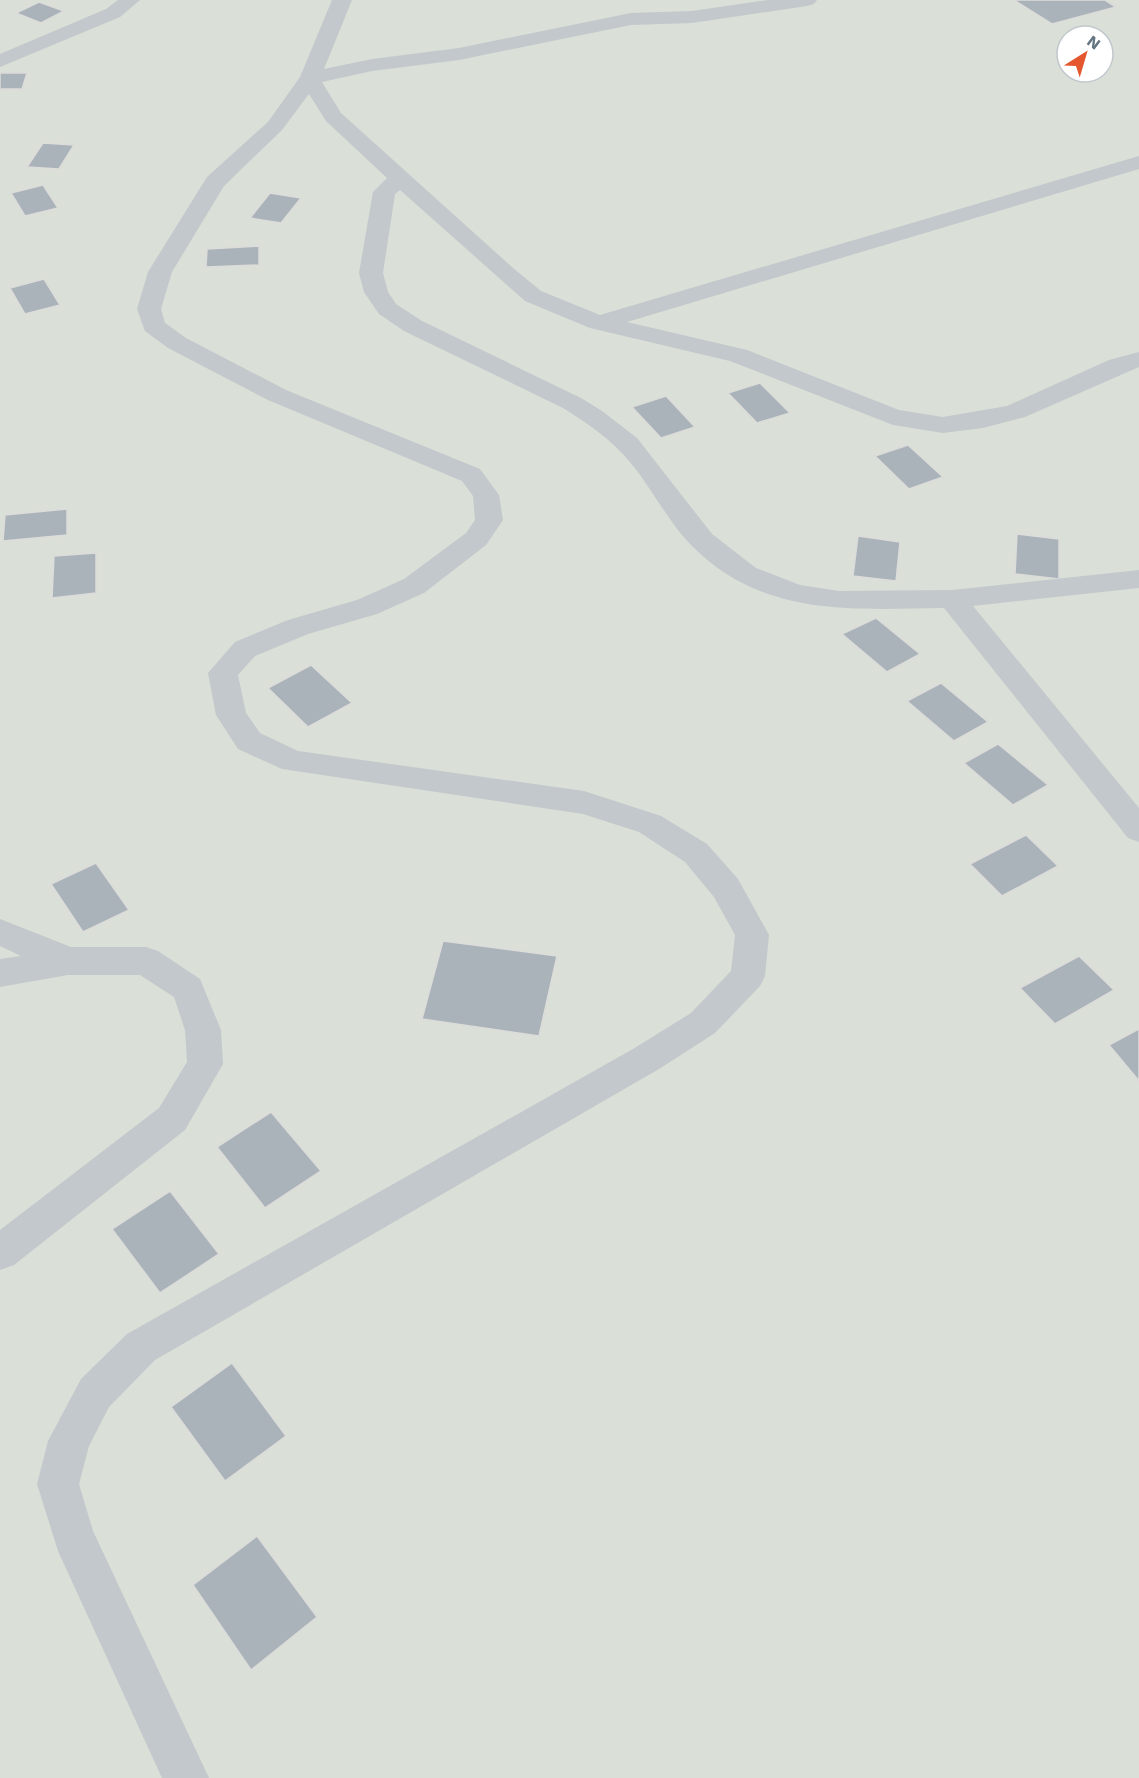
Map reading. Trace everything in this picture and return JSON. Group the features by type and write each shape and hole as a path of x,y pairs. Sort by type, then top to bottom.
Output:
{"street":[{"path":"0,61 113,13 130,0"},
{"path":"186,1778 73,1536 58,1484 69,1442 95,1393 141,1347 646,1059 702,1023 747,976 752,935 726,888 696,853 650,824 584,803 293,761 249,741 231,715 223,673 245,649 298,627 367,607 414,586 476,539 489,520 486,495 471,475 277,395 177,343 154,326 149,309 160,272 215,182 275,126 310,78 342,0"},
{"path":"310,78 372,64 459,54 635,10 692,16 807,0"},
{"path":"310,78 333,117 505,273 533,296 599,323 738,355 893,417 943,425 983,420 1016,412 1118,365 1139,359"},
{"path":"599,323 1139,162"},
{"path":"401,178 384,192 371,273 376,292 387,309 413,326 572,403 593,416 628,444 702,540 746,574 795,594 839,600 952,599 1139,579"},
{"path":"952,599 1139,830"},
{"path":"0,932 68,962"},
{"path":"0,973 68,962 146,962 188,989 203,1030 204,1064 172,1119 0,1253"}],"shaded area":[{"path":"0,0 1139,0 1139,1778 0,1778"}],"building":[{"path":"1014,0 1105,0 1116,7 1052,24"},
{"path":"39,2 64,11 41,23 16,13"},
{"path":"0,73 27,73 22,89 0,89"},
{"path":"43,143 74,145 59,169 27,167"},
{"path":"43,185 58,208 25,216 11,193"},
{"path":"270,193 301,198 281,223 250,218"},
{"path":"259,246 259,265 206,267 207,249"},
{"path":"44,279 60,305 25,314 10,288"},
{"path":"760,383 790,413 757,423 728,393"},
{"path":"666,396 695,427 661,438 632,407"},
{"path":"908,445 943,477 909,489 875,456"},
{"path":"67,509 67,535 3,541 5,515"},
{"path":"1017,534 1059,539 1059,579 1015,574"},
{"path":"858,536 900,542 896,581 853,576"},
{"path":"96,553 96,593 52,598 54,556"},
{"path":"876,618 920,654 887,672 842,634"},
{"path":"311,665 352,703 308,727 268,688"},
{"path":"941,683 988,722 954,741 907,701"},
{"path":"998,744 1048,785 1013,805 964,763"},
{"path":"1026,835 1058,866 1002,896 970,864"},
{"path":"96,863 129,910 83,932 51,884"},
{"path":"443,941 557,956 539,1036 422,1019"},
{"path":"1079,956 1114,990 1055,1024 1020,988"},
{"path":"1139,1029 1139,1081 1109,1045"},
{"path":"271,1112 321,1171 265,1208 217,1147"},
{"path":"170,1191 219,1254 160,1293 112,1229"},
{"path":"232,1363 286,1436 225,1481 171,1407"},
{"path":"257,1536 317,1617 251,1670 193,1585"}]}
